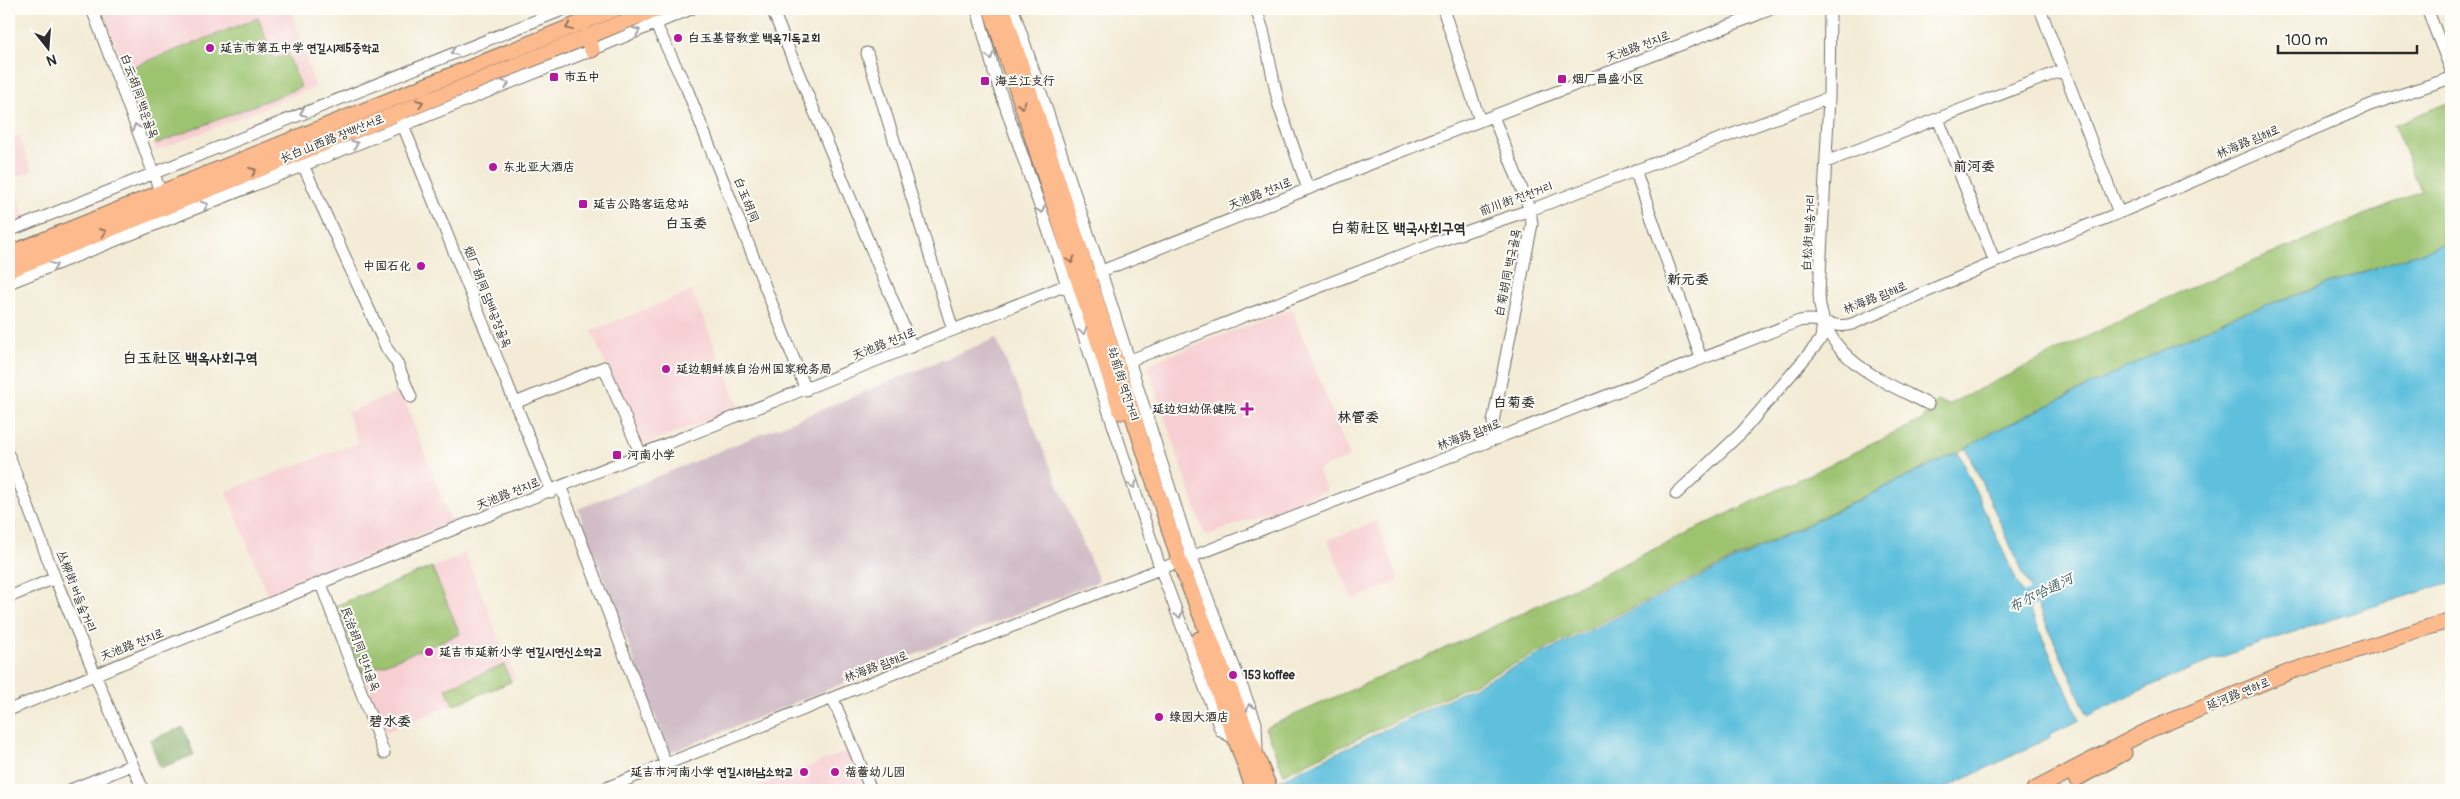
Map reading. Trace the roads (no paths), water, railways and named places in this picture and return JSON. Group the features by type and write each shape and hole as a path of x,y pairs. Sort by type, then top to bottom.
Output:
{"main road":[{"name":"站前街 역전거리","path":"991,9 1084,279 1235,739 1254,763"},
{"name":"站前街 역전거리","path":"1003,9 1084,279"},
{"name":"长白山西路 장백산서로","path":"9,254 604,11"},
{"name":"长白山西路 장백산서로","path":"9,270 400,118 586,36 656,16"},
{"path":"586,36 592,50"},
{"name":"站前街 역전거리","path":"1176,564 1254,763"},
{"name":"延河路 연하로","path":"2038,789 2149,730 2290,672 2451,620"},
{"name":"延河路 연하로","path":"2055,790 2161,734 2274,687 2451,630"},
{"path":"1254,763 1254,790"},
{"path":"1254,763 1270,790"}],"street":[{"name":"白云胡同 백운골목","path":"92,9 160,193"},
{"path":"9,231 565,9"},
{"path":"9,284 303,166 400,118 592,50 656,16 691,9"},
{"path":"772,9 912,347"},
{"name":"站前街 역전거리","path":"977,9 996,79 1084,279 1128,361 1176,564"},
{"name":"站前街 역전거리","path":"1013,9 1032,70 1084,279"},
{"path":"1256,9 1263,30 1279,106 1308,189"},
{"path":"1443,9 1480,120"},
{"name":"天池路 천지로","path":"9,710 94,674 1480,120 1610,73 1771,9"},
{"name":"白松街 백송거리","path":"1830,9 1829,98 1819,294 1823,320 1840,348 1856,365 1928,404"},
{"path":"2040,9 2118,213"},
{"path":"2427,9 2451,70"},
{"name":"白玉胡同","path":"656,16 687,89 806,390"},
{"path":"867,53 953,330"},
{"path":"1826,162 2063,70"},
{"name":"林海路 림해로","path":"601,790 1014,626 1799,321 1808,319 1823,320 1834,326 1852,324 2370,105 2451,78"},
{"name":"前川街 전천거리","path":"1128,361 1436,242 1530,210 1829,98"},
{"name":"白菊胡同 백국골목","path":"1493,116 1530,210 1531,231 1493,422 1497,439"},
{"name":"烟厂胡同 담배공장골목","path":"400,118 515,403 556,490 666,764"},
{"path":"1938,119 1995,262"},
{"path":"303,166 411,397"},
{"path":"1635,170 1701,358"},
{"path":"1676,494 1742,432 1818,343 1821,338 1823,320"},
{"path":"515,403 604,367 641,456"},
{"name":"丛柳街 버들숲거리","path":"9,456 55,578 143,790"},
{"path":"9,597 55,578"},
{"name":"民治胡同 민치골목","path":"321,584 384,753"},
{"path":"833,699 871,790"},
{"path":"70,790 132,765"}],"water":[{"path":"2451,242 2451,582 2266,641 2176,675 2088,716 1966,448 1991,433 2229,318"},
{"path":"1958,452 2080,720 2052,733 2049,738 1941,790 1260,790"}],"waterway":[{"name":"布尔哈通河","path":"2006,610 2052,588"}],"place":[{"name":"白玉基督教堂 백옥기독교회","path":"678,38"},
{"name":"延吉市第五中学 연길시제5중학교","path":"210,48"},
{"name":"市五中","path":"554,77"},
{"name":"烟厂昌盛小区","path":"1562,79"},
{"name":"海兰江支行","path":"985,81"},
{"name":"东北亚大酒店","path":"493,167"},
{"name":"延吉公路客运总站","path":"583,204"},
{"name":"中国石化","path":"421,266"},
{"name":"延边朝鲜族自治州国家税务局","path":"666,369"},
{"name":"延边妇幼保健院","path":"1247,409"},
{"name":"河南小学","path":"617,455"},
{"name":"延吉市延新小学 연길시연신소학교","path":"429,652"},
{"name":"153 koffee","path":"1233,675"},
{"name":"绿园大酒店","path":"1159,717"},
{"name":"延吉市河南小学 연길시하남소학교","path":"804,772"},
{"name":"蓓蕾幼儿园","path":"835,772"}],"district":[{"name":"前河委","path":"1974,166"},
{"name":"白玉委","path":"686,223"},
{"name":"白菊社区 백국사회구역","path":"1398,228"},
{"name":"新元委","path":"1688,279"},
{"name":"白玉社区 백옥사회구역","path":"190,358"},
{"name":"白菊委","path":"1514,402"},
{"name":"林管委","path":"1358,417"},
{"name":"碧水委","path":"390,721"}]}
